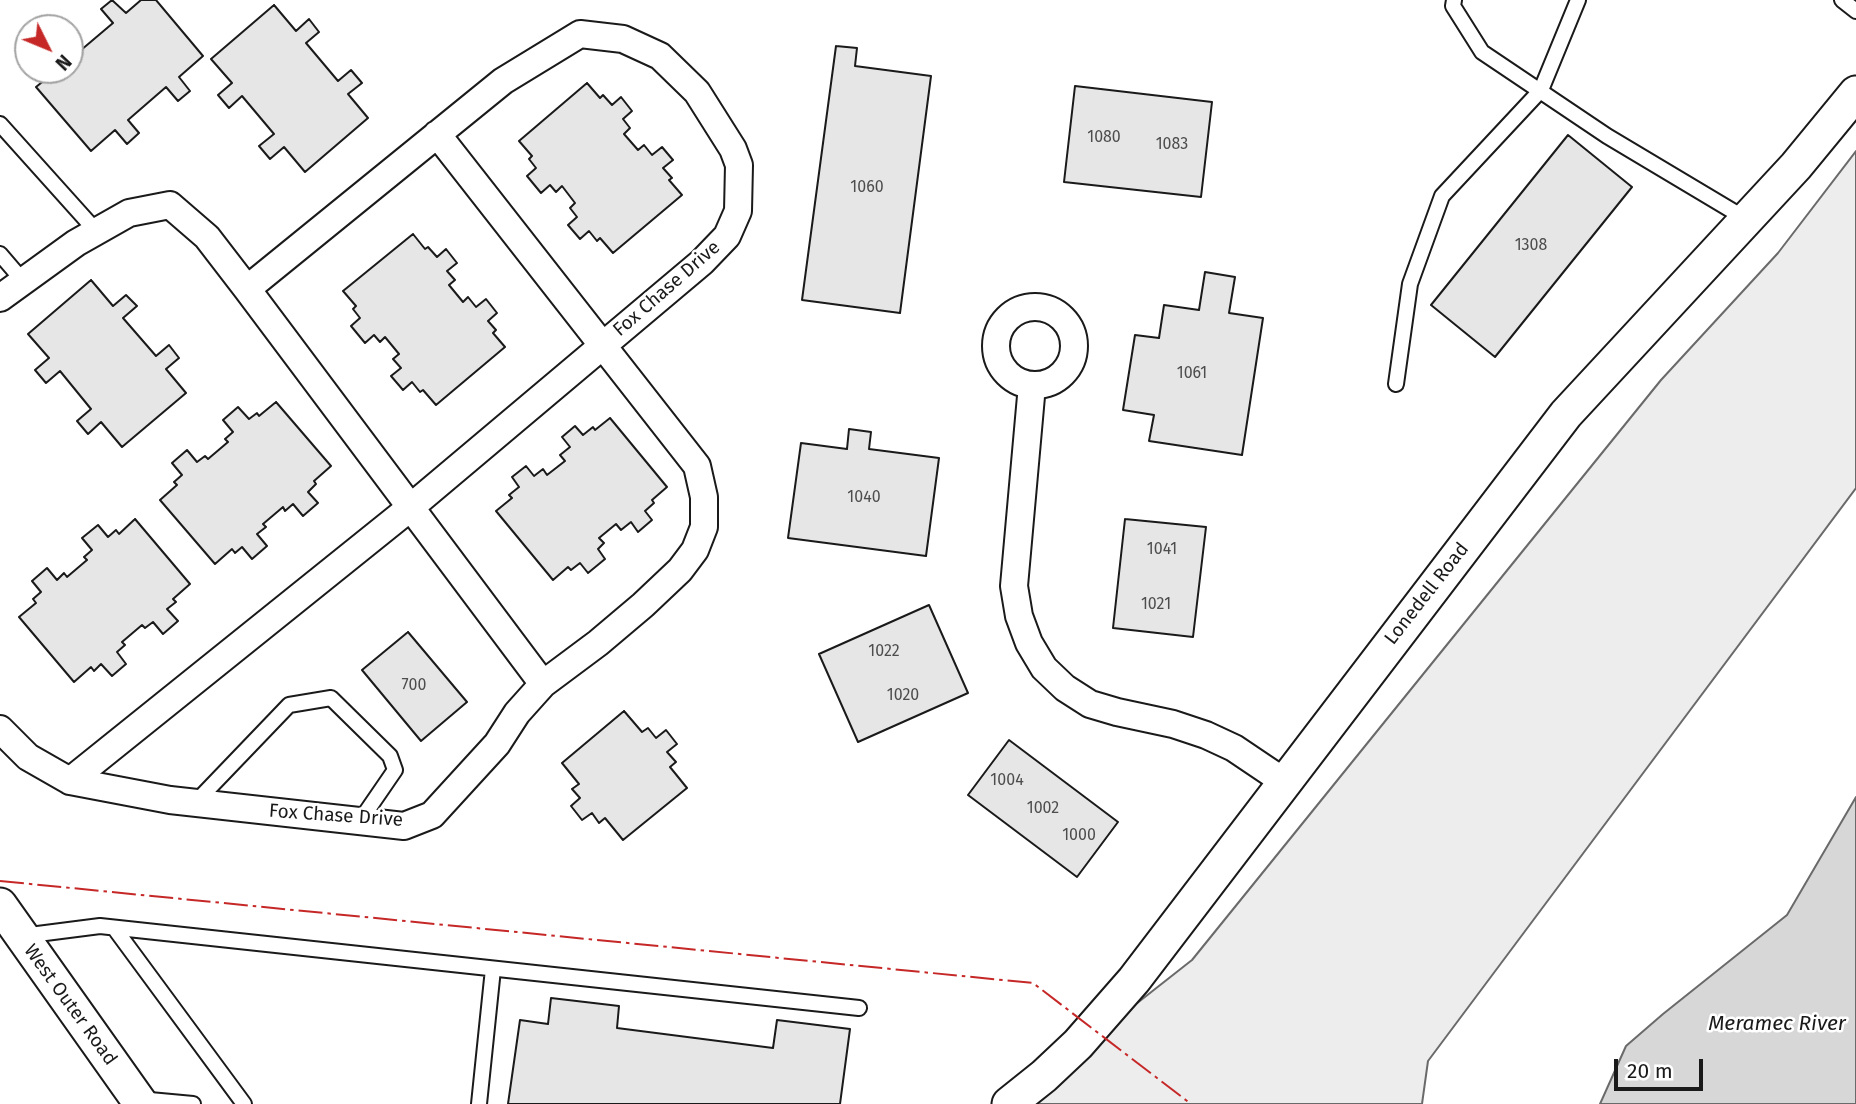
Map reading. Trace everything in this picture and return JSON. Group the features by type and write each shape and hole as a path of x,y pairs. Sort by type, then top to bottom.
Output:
{"street":[{"name":"Fox Chase Drive","path":"70,781 411,508 702,262 727,236 737,211 739,165 733,149 697,92 660,56 623,39 580,34 503,81 247,289"},
{"name":"Lonedell Road","path":"1009,1104 1061,1060 1110,1008 1566,414 1747,220 1812,148 1856,93"},
{"name":"Fox Chase Drive","path":"0,729 28,757 70,781 195,803 404,825 432,815 497,744 517,713 543,684 598,643 680,570 695,550 704,527 704,497 697,466 437,134"},
{"path":"0,298 76,243 129,213 170,205 207,237 543,684"},
{"path":"1032,385 1014,586 1018,616 1029,643 1044,668 1066,688 1090,704 1173,724 1206,735 1234,748 1283,781"},
{"name":"West Outer Road","path":"0,905 139,1101"}],"lane":[{"path":"1454,0 1453,6 1482,52 1607,136 1747,220"},
{"path":"1396,384 1410,284 1442,197 1541,90 1578,0"},
{"path":"1842,0 1856,10"},
{"path":"0,124 97,232"},
{"path":"0,254 24,282"},
{"path":"195,803 289,705 331,698 390,756 395,770 360,821"},
{"path":"21,936 100,926 859,1008"},
{"path":"116,929 244,1104"},
{"path":"479,1104 493,969"},
{"path":"139,1101 194,1104"}],"shaded area":[{"path":"1856,151 1856,488 1428,1061 1422,1104 1037,1104 1136,1004 1192,960 1661,380 1778,253"}],"water":[{"name":"Meramec River","path":"1856,797 1856,1104 1600,1104 1626,1046 1787,915"}],"building":[{"path":"112,0 126,13 141,0 156,0 203,56 179,77 190,91 178,101 166,87 128,120 139,133 127,144 115,130 91,151 36,87 40,84 84,84 84,48 113,23 101,9"},
{"path":"274,5 296,31 309,19 319,32 306,43 338,81 351,70 362,83 348,94 368,118 305,172 284,147 270,159 259,146 274,134 242,96 229,108 218,95 232,83 211,59"},
{"path":"836,46 857,48 855,66 931,76 900,313 802,300"},
{"path":"587,83 600,98 603,95 612,105 621,97 632,111 623,119 630,128 624,134 638,150 644,145 652,155 662,147 673,160 663,168 682,195 613,253 600,238 597,241 589,231 580,239 568,225 577,217 570,208 575,203 562,186 556,192 550,185 541,193 527,176 536,168 529,159 532,156 519,141"},
{"path":"1075,86 1212,102 1201,197 1064,182"},
{"path":"1568,135 1632,187 1495,357 1431,305"},
{"path":"413,234 425,249 428,247 437,257 446,249 457,263 447,271 455,280 449,285 463,302 468,297 476,307 486,299 497,313 488,321 496,330 493,333 505,347 436,405 412,382 403,390 391,376 401,368 393,359 399,354 385,337 380,342 374,335 365,343 351,326 360,318 353,309 356,306 343,291"},
{"path":"1205,272 1235,277 1229,313 1263,318 1242,455 1149,441 1154,415 1123,410 1135,335 1159,338 1164,305 1199,310"},
{"path":"91,280 113,306 126,295 137,306 123,318 156,356 169,345 179,358 166,369 186,393 122,447 101,422 88,434 77,421 91,409 60,371 46,383 35,370 49,358 28,334"},
{"path":"276,402 331,466 314,481 316,484 308,492 318,503 303,516 293,504 285,511 283,507 263,524 266,527 257,534 267,546 252,559 242,547 235,553 232,549 215,564 160,500 177,485 174,482 182,475 172,463 187,450 197,462 205,456 208,459 228,442 225,439 233,432 223,420 238,407 249,419 257,413 259,416"},
{"path":"610,418 667,487 652,500 654,503 645,511 652,520 638,532 631,522 621,530 616,524 599,538 604,543 598,549 605,559 588,573 580,563 571,570 568,567 553,580 496,511 512,498 509,495 519,487 512,477 526,466 534,476 543,469 547,475 565,461 560,455 570,447 562,437 575,426 583,435 593,427 595,430"},
{"path":"849,429 871,432 869,449 939,458 926,556 788,538 801,443 847,449"},
{"path":"135,519 190,584 173,599 176,602 167,609 178,621 163,634 153,622 145,628 142,625 122,642 125,645 117,652 126,664 112,676 101,664 94,671 91,667 74,682 19,617 36,603 33,599 41,592 32,581 47,568 57,580 64,573 67,577 87,560 84,557 92,550 82,538 98,525 108,537 116,530 119,534"},
{"path":"1125,519 1206,527 1193,637 1113,628"},
{"path":"929,605 968,693 858,742 819,654"},
{"path":"408,632 467,702 421,741 362,670"},
{"path":"624,711 642,732 648,728 656,738 666,730 677,744 667,752 676,762 670,767 687,788 623,840 605,818 599,823 592,813 582,820 571,806 580,798 572,789 579,784 562,763"},
{"path":"1009,740 1118,822 1077,877 968,795"},
{"path":"551,998 619,1006 617,1028 773,1048 777,1020 850,1029 840,1104 508,1104 520,1020 548,1024"}],"power":[{"path":"0,881 1033,983 1191,1104"}]}
